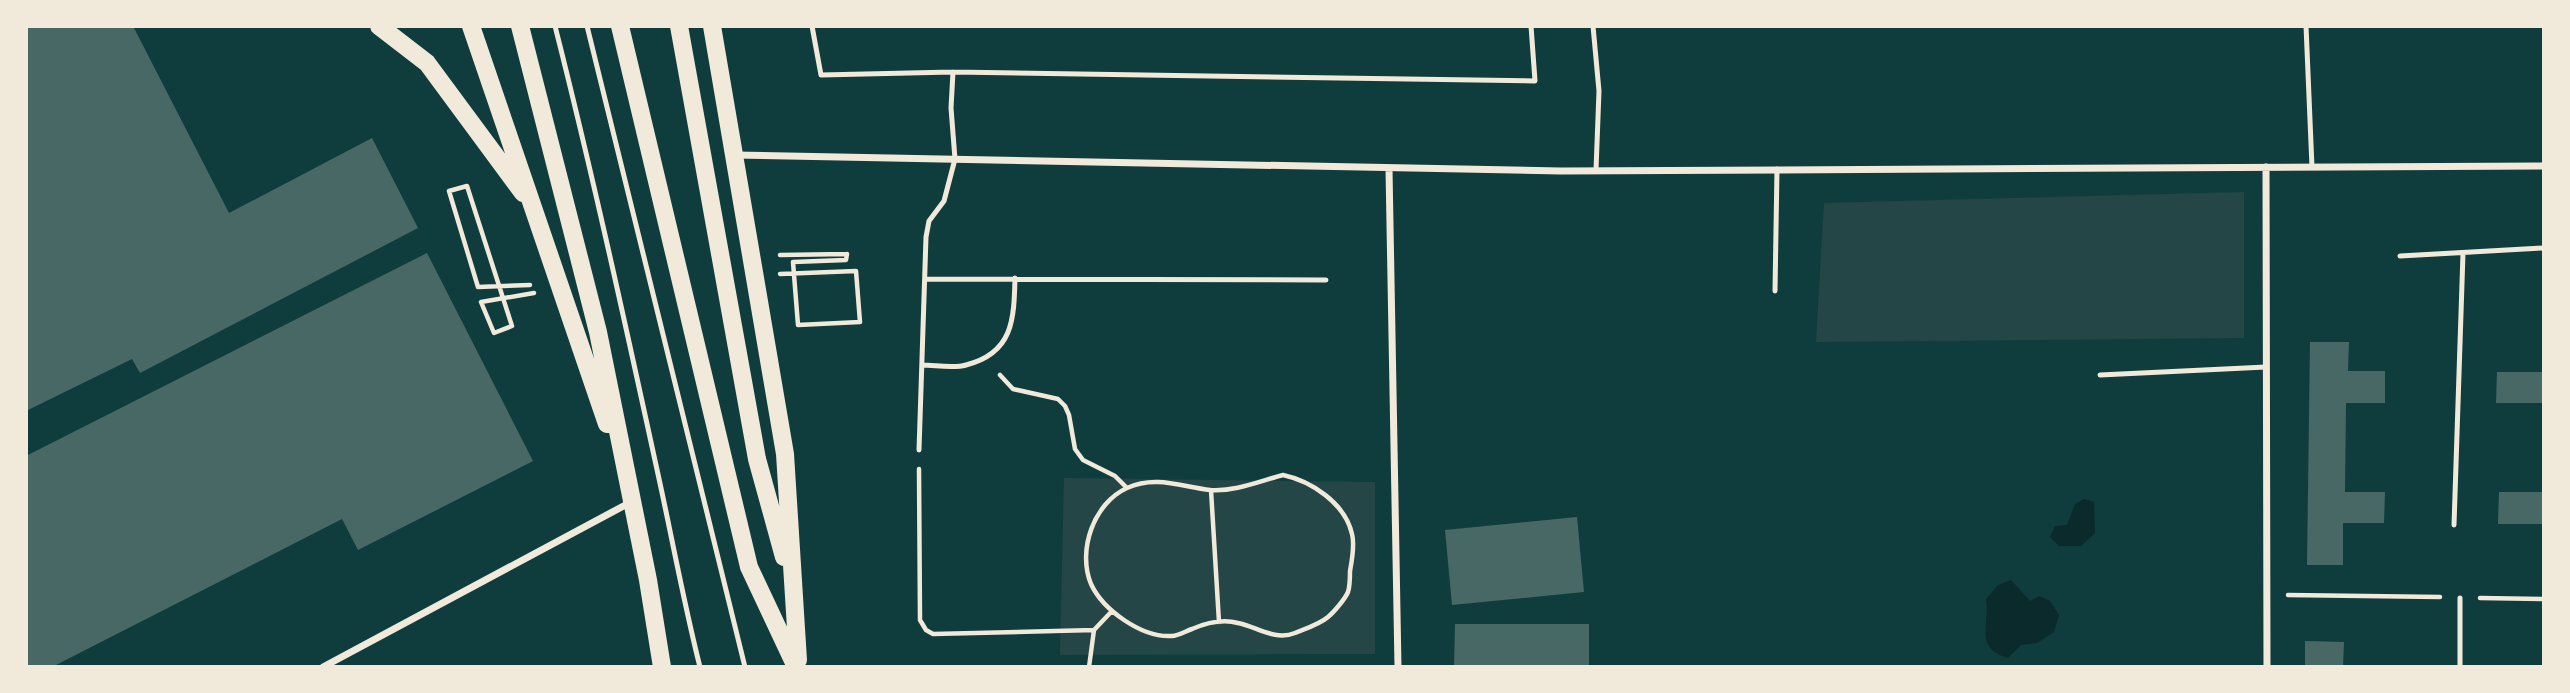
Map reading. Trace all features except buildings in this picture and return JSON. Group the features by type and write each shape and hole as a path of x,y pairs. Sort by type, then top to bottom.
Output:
{"main road":[{"path":"379,26 427,63 533,208"},
{"path":"471,26 630,494"},
{"path":"520,26 598,332 648,580 662,667"},
{"path":"620,26 749,567 797,667"},
{"path":"679,26 757,459 793,591"},
{"path":"712,26 785,454 797,667"}],"street":[{"path":"734,155 1389,169 2544,166"},
{"path":"2266,167 2267,667"},
{"path":"1389,169 1398,667"},
{"path":"326,666 630,494"}],"lane":[{"path":"555,26 580,123 700,667"},
{"path":"587,26 745,667"},
{"path":"812,26 821,75 953,72 1535,80 1531,26"},
{"path":"1593,26 1599,91 1597,170"},
{"path":"2306,26 2312,167"},
{"path":"919,450 926,237 929,221 944,201 955,159 951,108 953,72"},
{"path":"1775,291 1777,170"},
{"path":"2400,256 2544,248"},
{"path":"2454,525 2463,253"},
{"path":"922,365 965,366 993,354 1009,335 1014,315 1015,278"},
{"path":"925,279 1326,281"},
{"path":"2100,375 2266,367"},
{"path":"2460,598 2460,667"}],"path":[{"path":"478,287 449,191 467,186 503,298 512,326 494,333 481,302 503,298 539,292 561,292"},
{"path":"751,255 847,254 846,260 793,262 798,326 859,322 856,271"},
{"path":"993,354 999,374 1013,389 1058,399 1065,405 1075,449 1083,460 1115,476 1127,488"},
{"path":"919,450 920,620 926,630 933,634 1094,630"},
{"path":"1283,475 1300,478 1318,488 1339,510 1352,533 1348,592 1328,617 1291,635 1268,634 1238,623 1219,622 1173,636 1137,629 1112,611 1092,585 1087,566 1093,524 1105,503 1127,488 1153,482 1180,483 1211,490 1228,489 1283,475"},
{"path":"1211,490 1219,622"},
{"path":"2266,594 2544,599"},
{"path":"1089,667 1094,630 1112,611"}],"shaded area":[{"path":"2244,192 2244,338 1816,342 1824,203"},
{"path":"1064,478 1375,482 1375,654 1060,655"},
{"path":"2084,499 2094,502 2095,533 2081,546 2059,546 2050,537 2055,526 2067,525 2075,504"},
{"path":"2011,580 2030,601 2039,596 2050,601 2059,615 2054,632 2037,643 2021,645 2008,658 1997,654 1987,642 1986,599 1998,585"}]}
